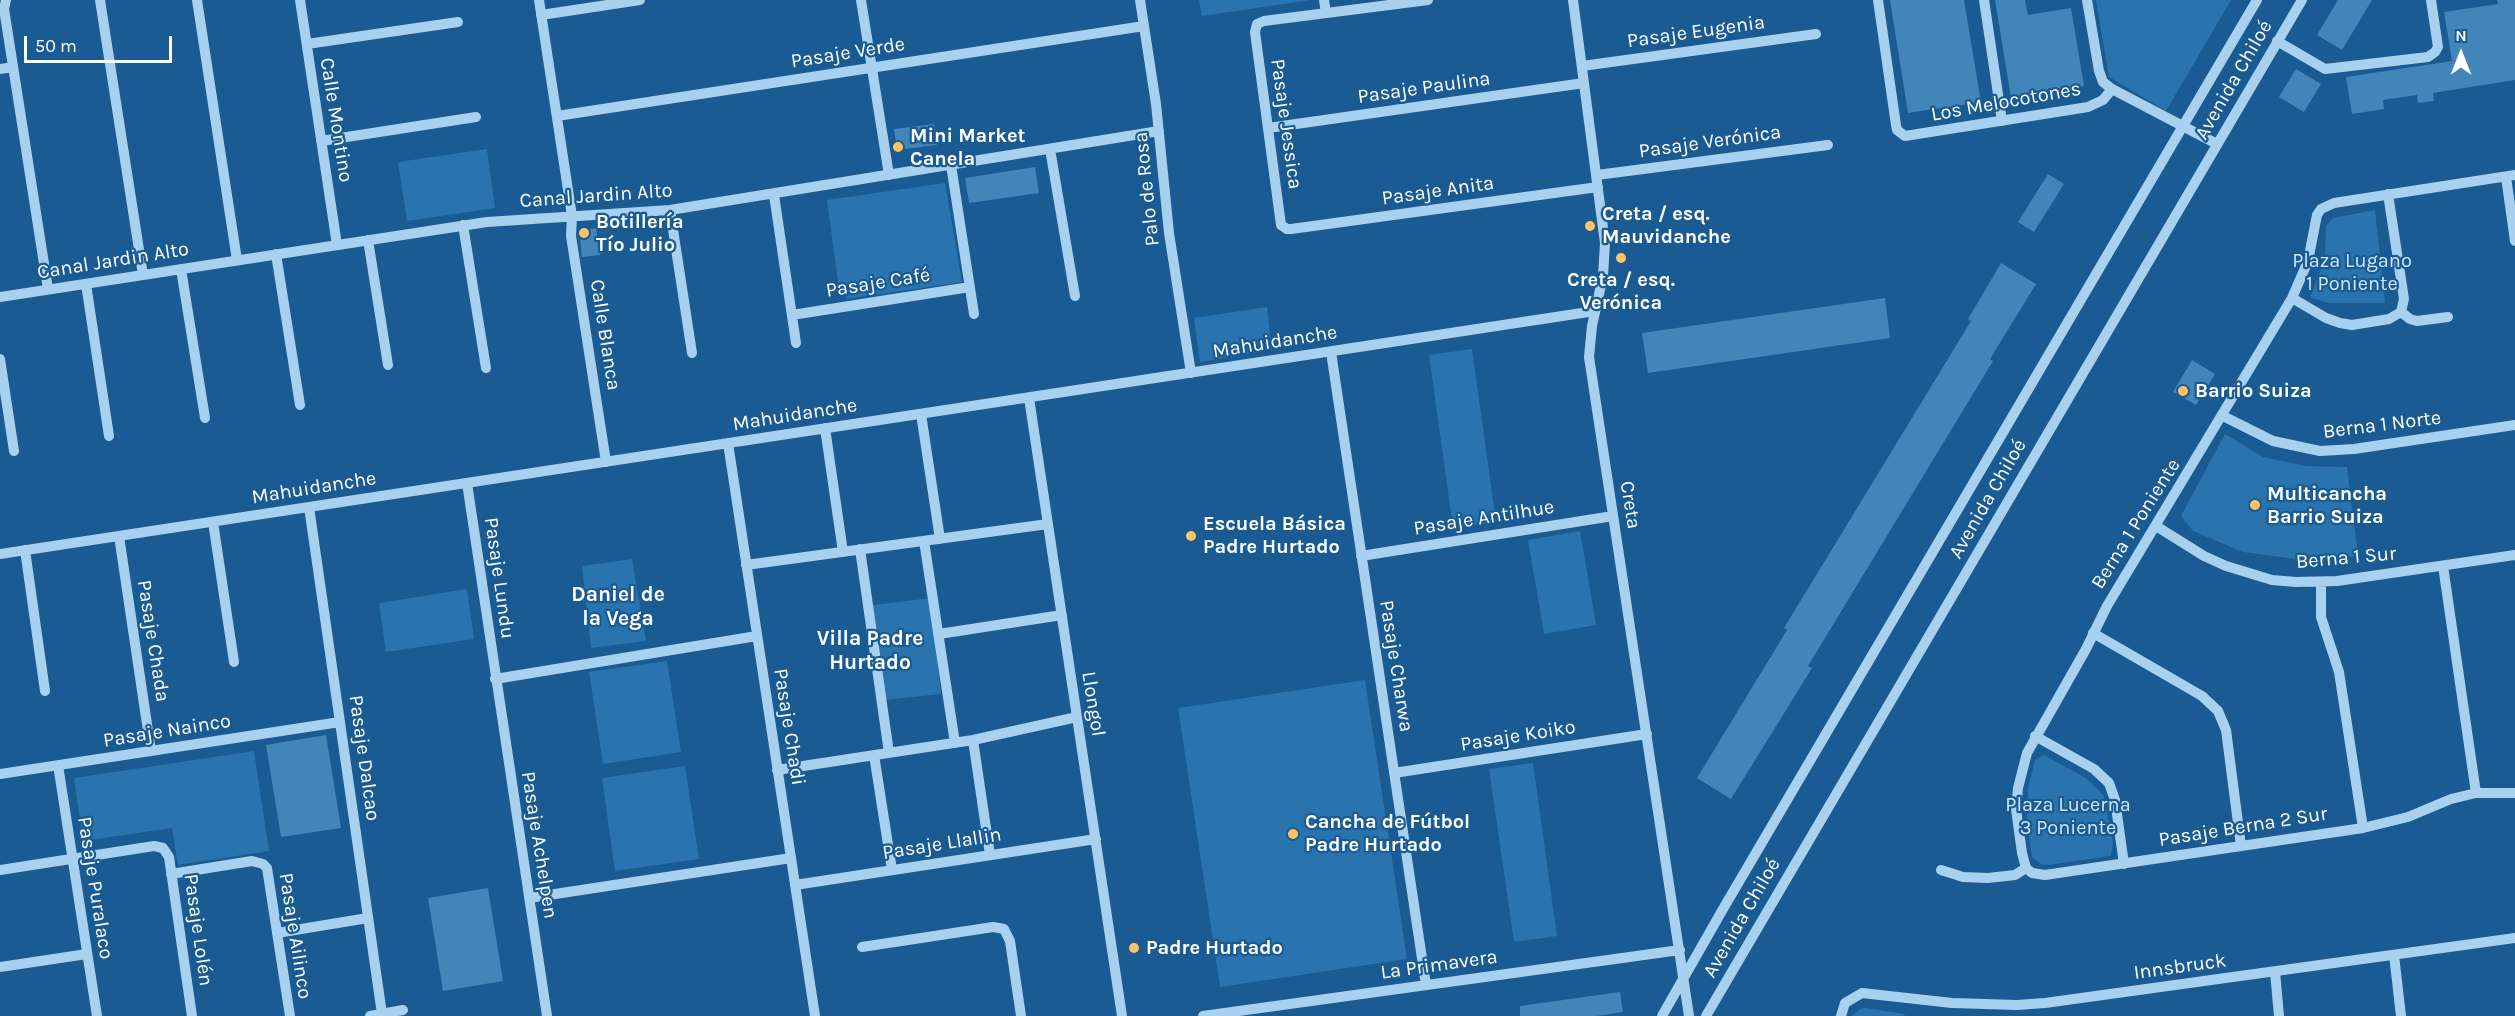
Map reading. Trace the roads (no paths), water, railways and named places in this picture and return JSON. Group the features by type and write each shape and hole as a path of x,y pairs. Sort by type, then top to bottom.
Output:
{"street":[{"path":"6,0 4,5 13,67 48,289"},
{"path":"100,0 143,275"},
{"path":"196,0 237,260"},
{"name":"Calle Montino","path":"300,0 337,245"},
{"name":"Calle Blanca","path":"539,0 572,216 571,236 606,462"},
{"path":"541,15 640,0"},
{"path":"861,0 888,175"},
{"name":"Palo de Rosa","path":"1140,0 1159,131 1169,233 1191,373"},
{"path":"1324,0 1326,13 1428,0"},
{"name":"Creta","path":"1573,0 1604,227 1605,262 1589,357 1689,1016"},
{"name":"Los Melocotones","path":"1878,0 1896,125 1901,134 1910,136 2096,105 2112,89"},
{"path":"1984,0 2002,121"},
{"path":"2087,0 2101,77 2112,89 2217,144"},
{"name":"Avenida Chiloé","path":"1662,1016 2257,0"},
{"name":"Avenida Chiloé","path":"1706,1016 2302,0"},
{"path":"2277,41 2318,66 2331,70 2428,57 2438,47 2431,0"},
{"name":"Pasaje Jessica","path":"1284,227 1280,221 1255,32 1257,24 1264,21 1326,13"},
{"path":"307,44 458,22"},
{"name":"Pasaje Verde","path":"557,116 1144,26"},
{"name":"Pasaje Eugenia","path":"1582,66 1816,34"},
{"path":"0,69 13,67"},
{"name":"Pasaje Paulina","path":"1268,128 1584,83"},
{"path":"321,141 476,117"},
{"name":"Canal Jardin Alto","path":"0,297 463,225 670,210 1159,131"},
{"name":"Pasaje Verónica","path":"1596,175 1828,145"},
{"path":"1050,149 1075,296"},
{"path":"951,165 974,314"},
{"path":"2292,298 2326,318 2352,325 2389,319 2401,312 2404,299 2388,194 2510,176 2515,241"},
{"name":"Pasaje Anita","path":"1284,227 1291,229 1598,187"},
{"name":"Berna 1 Poniente","path":"2026,868 2018,829 2017,798 2021,770 2035,736 2107,606 2292,298 2308,261 2314,222 2321,209 2334,202 2388,194"},
{"path":"774,195 796,343"},
{"path":"670,210 692,353"},
{"path":"463,225 486,368"},
{"path":"368,240 388,365"},
{"path":"276,254 300,405"},
{"path":"181,269 205,418"},
{"path":"86,284 109,436"},
{"name":"Pasaje Café","path":"792,315 970,287"},
{"name":"Mahuidanche","path":"0,554 1595,311"},
{"path":"2401,312 2417,321 2448,317"},
{"name":"Pasaje Charwa","path":"1331,352 1426,985"},
{"path":"0,359 14,451"},
{"name":"Llongol","path":"1029,398 1122,1016"},
{"path":"921,414 940,538"},
{"name":"Berna 1 Norte","path":"2223,416 2273,441 2320,451 2354,449 2515,425"},
{"path":"825,428 843,552"},
{"name":"Pasaje Chadi","path":"728,443 814,1016"},
{"name":"Pasaje Lundu","path":"467,483 495,679"},
{"name":"Pasaje Dalcao","path":"309,507 368,918 376,1015"},
{"name":"Pasaje Antilhue","path":"1361,556 1613,516"},
{"path":"213,522 234,662"},
{"path":"746,565 1048,524"},
{"name":"Berna 1 Sur","path":"2156,526 2204,556 2241,572 2272,580 2321,583 2515,555"},
{"name":"Pasaje Chada","path":"119,536 152,751"},
{"path":"924,541 956,743"},
{"path":"860,549 889,753"},
{"path":"25,550 45,691"},
{"path":"2443,566 2476,793"},
{"path":"2321,583 2321,617 2338,672 2363,828"},
{"path":"939,634 1062,615"},
{"path":"2093,633 2202,696 2218,711 2226,730 2241,846"},
{"path":"495,679 757,636"},
{"name":"Pasaje Achelpen","path":"495,679 547,1016"},
{"path":"777,770 973,740 1077,717"},
{"name":"Pasaje Nainco","path":"0,774 340,722"},
{"name":"Pasaje Koiko","path":"1394,773 1647,734"},
{"path":"2035,736 2094,769 2109,783 2115,800 2124,864"},
{"path":"973,740 990,855"},
{"path":"874,755 892,870"},
{"name":"Pasaje Puralaco","path":"58,765 97,1016"},
{"name":"Pasaje Berna 2 Sur","path":"1941,870 1963,877 1988,878 2015,875 2026,868 2032,873 2045,875 2363,828 2408,817 2451,799 2476,793 2515,793"},
{"name":"Pasaje Llallin","path":"795,885 1096,839"},
{"name":"Pasaje Lolén","path":"73,859 154,846 166,850 192,1016"},
{"path":"529,898 790,858"},
{"path":"0,870 73,859"},
{"name":"Pasaje Ailinco","path":"171,874 252,861 263,864 268,874 290,1016"},
{"path":"277,933 368,918"},
{"path":"862,947 993,927 1004,929 1010,936 1021,1016"},
{"name":"Innsbruck","path":"1841,1016 1842,1009 1850,998 1869,993 1952,1003 2017,1005 2086,998 2515,938"},
{"name":"La Primavera","path":"1203,1016 1680,950"},
{"path":"0,968 87,954"},
{"path":"2394,955 2401,1016"},
{"path":"2275,972 2279,1016"},
{"path":"376,1015 403,1011"}],"place":[{"name":"Mini Market Canela","path":"898,147"},
{"name":"Creta / esq. Mauvidanche","path":"1590,226"},
{"name":"Botillería Tío Julio","path":"584,233"},
{"name":"Creta / esq. Verónica","path":"1621,258"},
{"name":"Barrio Suiza","path":"2183,391"},
{"name":"Multicancha Barrio Suiza","path":"2255,505"},
{"name":"Escuela Básica Padre Hurtado","path":"1191,536"},
{"name":"Cancha de Fútbol Padre Hurtado","path":"1293,834"},
{"name":"Padre Hurtado","path":"1134,948"}],"district":[{"name":"Daniel de la Vega","path":"618,607"},
{"name":"Villa Padre Hurtado","path":"870,651"}],"park label":[{"name":"Plaza Lugano 1 Poniente","path":"2352,272"},
{"name":"Plaza Lucerna 3 Poniente","path":"2068,816"}]}
